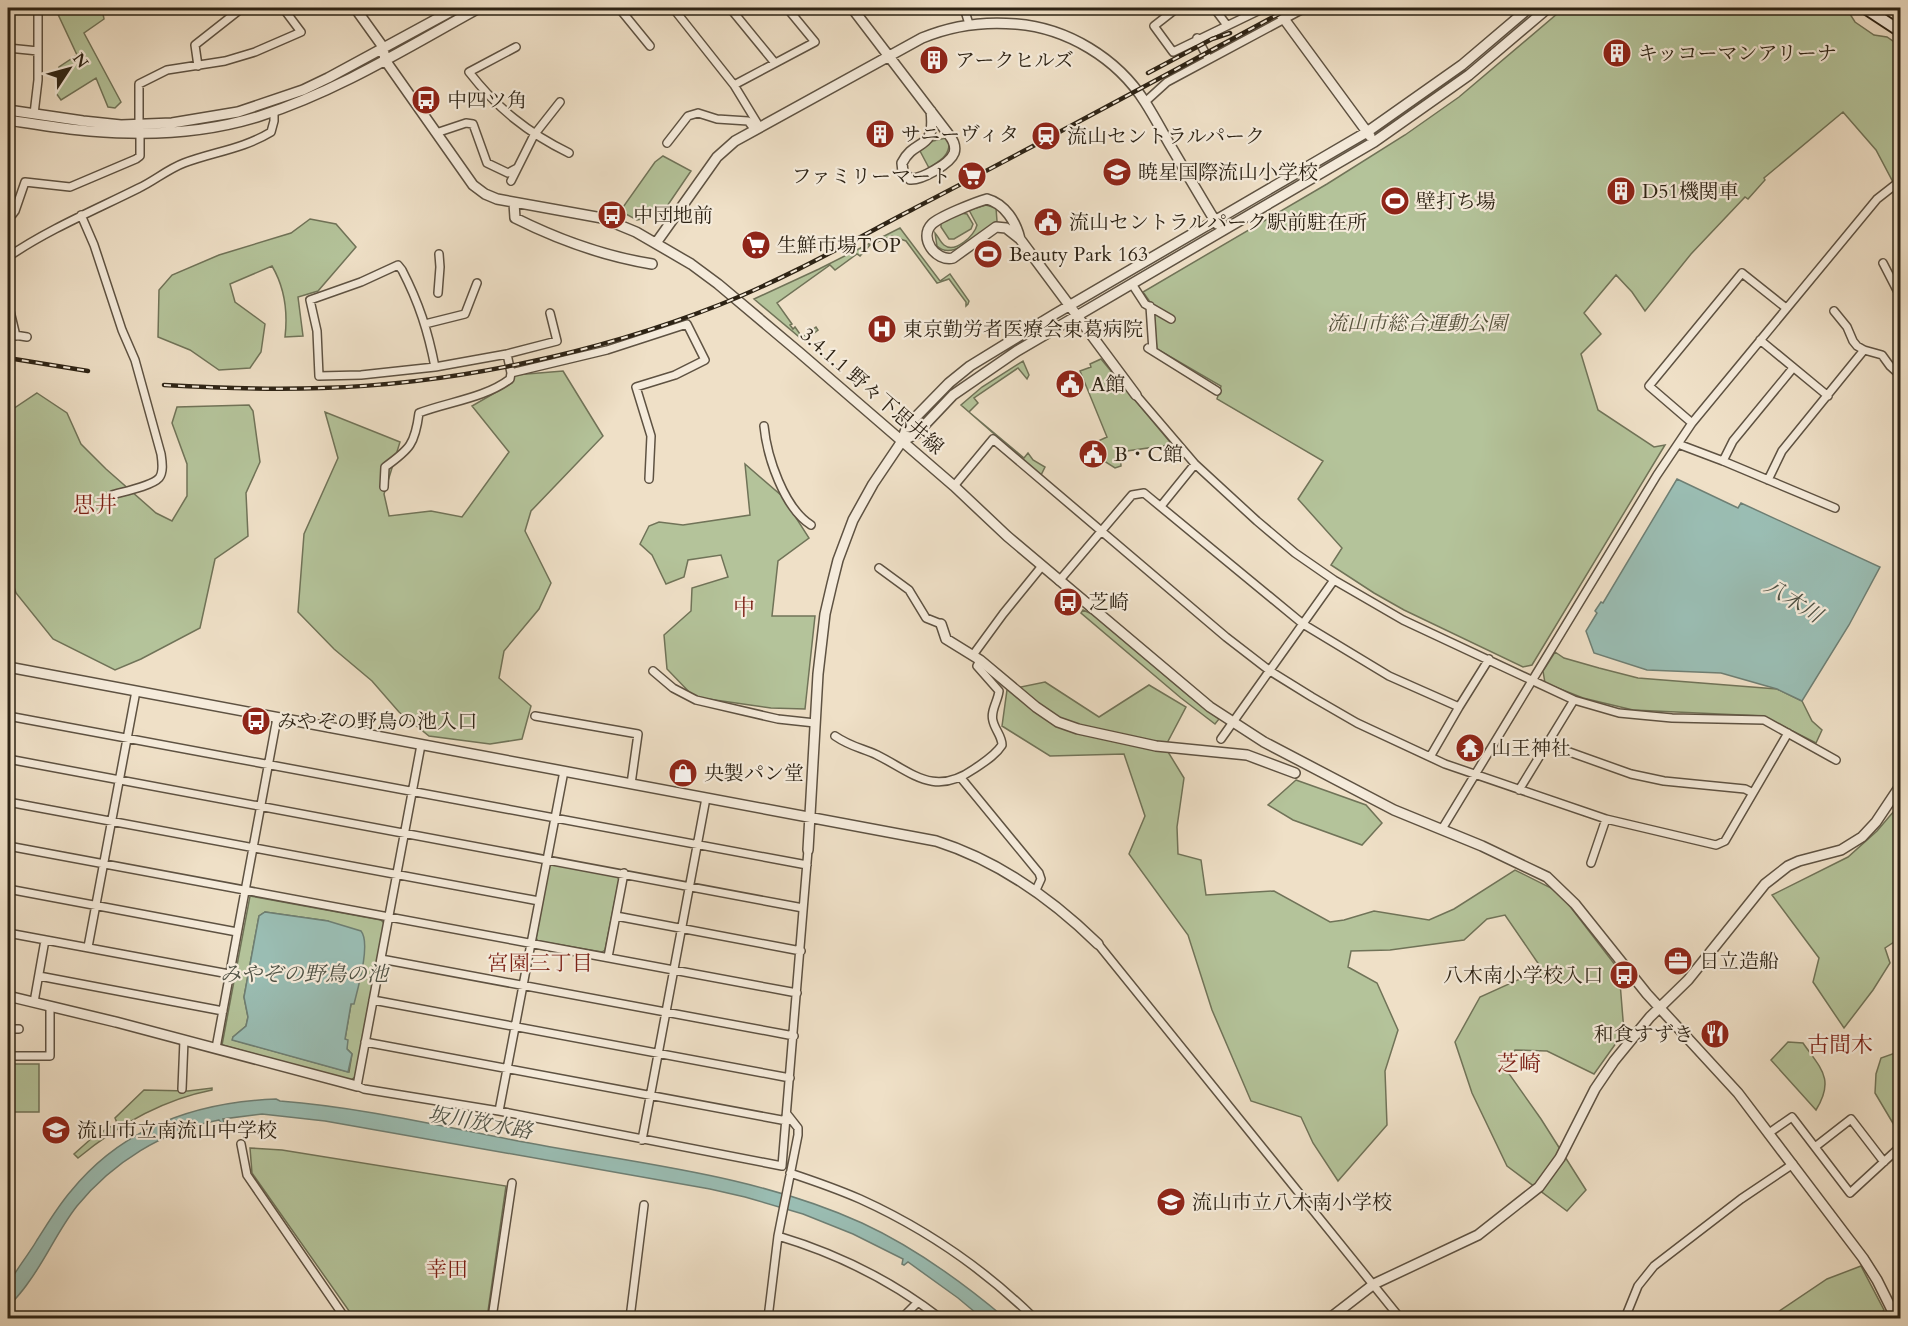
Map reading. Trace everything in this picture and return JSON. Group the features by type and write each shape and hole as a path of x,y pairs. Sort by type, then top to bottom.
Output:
{"main road":[{"path":"1865,8 1900,31"}],"street":[{"path":"34,114 38,80 38,8"},
{"path":"198,66 195,45 242,8"},
{"path":"8,215 12,215 15,211 26,182 70,187 140,156 139,84 166,70 198,66 255,52 301,32 283,8"},
{"path":"356,8 382,47 384,60"},
{"path":"8,110 139,129 209,118 257,107 320,82 457,8"},
{"path":"8,120 85,130 184,130 258,117 328,89 479,8"},
{"path":"619,8 650,46"},
{"path":"673,8 734,85 757,128"},
{"path":"730,8 775,63"},
{"path":"734,85 815,42 787,8"},
{"path":"852,8 889,56 931,111 949,135 955,148 950,160 921,178 910,179 902,168 903,159 928,139 932,131 931,111"},
{"path":"964,8 969,24"},
{"path":"1177,8 1154,26 1173,51 1264,8"},
{"path":"1214,8 1226,24"},
{"path":"1276,8 1374,142"},
{"path":"1145,102 1167,82 1305,8"},
{"path":"1513,8 1519,16"},
{"path":"8,996 216,1048 364,1089 499,1111 782,1166 801,951 815,723 825,614 838,560 853,520 902,441 907,426 949,383 986,356 1367,132 1462,65 1529,8"},
{"path":"902,441 916,434 946,402 975,379 1017,351 1374,142 1469,75 1548,8"},
{"path":"656,243 717,157 735,141 935,33 969,24 995,22 1030,25 1066,35 1113,66 1145,102 1221,232"},
{"path":"1197,38 1208,58"},
{"path":"516,46 469,72 490,99 534,135 569,153"},
{"path":"8,48 38,51"},
{"name":"3.4.1.1 野々下思井線","path":"384,60 473,185 485,194 514,203 602,218 656,243 718,284 954,486 1059,581 1184,686 1232,722 1264,742 1337,778 1394,810 1540,873 1556,883 1659,1007 1737,1093 1769,1133 1863,1258 1896,1318"},
{"path":"511,181 534,135 560,102"},
{"path":"8,257 81,215 182,164 249,144 261,138 271,132 274,111"},
{"path":"667,143 688,116 698,113 717,119 748,121 757,128"},
{"path":"436,134 466,123 473,124 487,163 508,173 517,168"},
{"path":"928,139 949,135"},
{"path":"1442,829 1657,475 1692,423 1877,199 1900,181"},
{"path":"1020,239 1017,228 1000,204 987,199 935,222 928,229 928,240 937,255 947,259 953,258 992,229 1006,228 1020,239 1136,395 1195,464 1257,521 1334,580 1403,620 1574,700 1629,714 1672,718 1764,720 1836,760"},
{"path":"514,203 515,218 554,237 616,257 652,264"},
{"path":"1000,204 1000,227"},
{"path":"81,215 135,360 161,454 162,468 159,478 112,495"},
{"path":"438,293 441,267 439,254"},
{"path":"1883,263 1900,296"},
{"path":"435,367 421,309 398,265 361,282 310,300 317,331 319,376 361,375 435,367 507,354 557,341 550,313"},
{"path":"1692,423 1649,386 1656,377 1742,273 1786,308"},
{"path":"425,324 465,314 477,283"},
{"path":"1132,284 1145,304 1171,319"},
{"path":"8,303 16,336"},
{"path":"1150,306 1150,350 1217,391"},
{"path":"1834,311 1847,327 1853,341 1864,350 1882,356 1900,375"},
{"path":"511,373 607,350 687,324 705,360 675,375 636,387 651,436 649,479"},
{"path":"8,334 27,337"},
{"path":"1760,340 1828,396"},
{"path":"1768,480 1782,451 1864,350"},
{"path":"384,487 385,467 406,452 410,446 419,412 466,399 503,385 510,379 511,373 507,354"},
{"path":"1723,461 1733,441 1793,368"},
{"path":"764,426 771,458 790,505 801,519 811,525"},
{"path":"954,486 993,439 1184,603 1270,671 1357,723 1430,757 1475,775 1606,819 1716,845 1725,841 1788,733"},
{"path":"1678,444 1835,508"},
{"path":"1161,506 1195,464"},
{"path":"1059,581 1132,495 1144,493 1304,624 1389,676 1459,707"},
{"path":"835,736 857,749 876,755 906,773 946,783 962,778 986,761 1002,745 1002,740 993,722 999,691 977,666 976,658 1003,614 1042,566"},
{"path":"879,567 909,590 926,618 941,624 946,639 976,658 1046,715 1068,726 1156,746 1247,755 1295,772"},
{"path":"1221,739 1334,580"},
{"path":"1430,757 1489,659"},
{"path":"8,667 909,835 959,848 986,860 1036,890 1098,944 1400,1318"},
{"path":"653,671 673,688 696,700 778,719 815,723"},
{"path":"88,947 136,691"},
{"path":"1519,790 1574,700"},
{"path":"8,716 807,865"},
{"path":"535,716 638,734 631,784"},
{"path":"216,1048 277,718"},
{"path":"1547,744 1631,774 1664,781 1745,789 1753,793"},
{"path":"357,1086 421,745"},
{"path":"8,759 803,908"},
{"path":"499,1111 564,771"},
{"path":"962,778 1038,873 1041,879 1036,890"},
{"path":"1330,1318 1374,1284 1478,1235 1539,1187 1560,1158 1604,1075 1659,1007 1688,980 1770,879 1799,861 1841,850 1862,837 1876,822 1900,786"},
{"path":"642,1140 706,798"},
{"path":"8,802 539,901"},
{"path":"1591,863 1606,819"},
{"path":"8,846 797,993"},
{"path":"608,957 624,873"},
{"path":"8,889 237,932"},
{"path":"616,916 801,951"},
{"path":"8,933 229,974"},
{"path":"34,1002 45,940"},
{"path":"381,959 794,1036"},
{"path":"39,976 223,1011"},
{"path":"373,1000 790,1078"},
{"path":"8,1056 50,1056 51,1006"},
{"path":"8,1029 19,1029"},
{"path":"182,1089 184,1040"},
{"path":"365,1042 651,1096 787,1117 798,1128 778,1233 768,1318"},
{"path":"1769,1133 1792,1117 1850,1193 1900,1147"},
{"path":"1815,1147 1851,1119 1884,1162"},
{"path":"241,1144 247,1175 345,1318"},
{"path":"1625,1318 1638,1286 1654,1266 1741,1199 1793,1164"},
{"path":"790,1176 858,1198 896,1216 963,1258 994,1281 1034,1318"},
{"path":"492,1318 512,1183"},
{"path":"630,1318 644,1204"},
{"path":"778,1233 867,1272 940,1318"},
{"path":"902,1318 917,1303"}],"green space":[{"path":"60,8 114,8 103,14 104,19 84,33 121,102 115,108 108,107 96,78 61,100 56,93 59,67 77,55 56,10"},
{"name":"流山市総合運動公園","path":"1564,8 1840,8 1874,35 1887,37 1900,46 1900,176 1893,182 1876,150 1843,112 1764,178 1765,180 1748,199 1745,197 1691,254 1645,311 1616,275 1584,313 1601,334 1581,354 1598,410 1654,447 1665,445 1532,665 1523,667 1404,610 1331,565 1342,548 1298,499 1323,461 1217,399 1221,386 1157,349 1153,316 1157,312 1143,292 1327,184 1405,135 1459,97"},
{"path":"946,138 949,147 946,155 929,168 920,151 933,141"},
{"path":"663,156 691,171 661,215 637,220 622,212 621,210 655,162"},
{"path":"986,205 996,208 997,221 959,248 944,250 937,246 935,233 948,247 964,242 973,234 977,225 969,210"},
{"path":"961,213 967,214 973,224 971,229 954,239 949,239 941,223"},
{"path":"310,219 336,224 356,247 318,291 298,297 303,336 285,337 284,300 280,283 272,266 230,284 235,302 265,324 261,352 250,368 219,370 190,350 158,337 159,290 172,275 219,255 291,233"},
{"path":"900,228 940,281 950,274 969,301 966,306 966,302 949,279 937,283 906,241 892,236 870,245 860,256 857,254 835,270 830,265 777,303 792,324 790,325 793,329 795,327 802,337 816,327 818,330 804,341 754,299 819,269"},
{"path":"1101,359 1170,442 1169,445 1120,452 1121,466 1115,468 1104,461 1106,456 1098,452 1101,447 1098,441 1107,437 1080,371 1091,367 1090,364"},
{"path":"1023,361 1029,375 1027,379 1018,368 974,398 978,403 969,412 961,405 982,387"},
{"path":"563,371 603,436 531,511 525,531 551,583 539,609 504,651 499,678 531,706 522,739 490,744 429,736 399,712 372,681 334,649 298,612 304,534 338,458 325,412 400,442 384,494 389,516 431,511 462,517 509,452 472,406 512,383 515,375"},
{"path":"37,393 67,413 81,444 106,469 156,513 172,521 187,496 187,464 172,423 177,407 249,405 253,411 260,462 246,493 248,536 215,559 200,628 115,670 53,639 16,593 8,569 8,415 10,411"},
{"path":"969,412 1024,458 1028,453 1033,460 1045,467 1041,475"},
{"path":"745,464 782,496 809,538 778,561 772,616 815,616 805,709 771,708 694,697 667,669 664,635 691,611 692,588 728,577 721,555 688,560 684,577 666,584 652,555 640,544 649,526 659,522 683,525 750,515"},
{"path":"1083,610 1092,614 1219,719 1215,724 1081,613"},
{"path":"1555,652 1564,658 1638,678 1777,689 1802,701 1812,721 1822,730 1816,743 1763,716 1633,710 1583,698 1545,683 1543,671"},
{"path":"1045,682 1099,717 1149,685 1186,707 1165,747 1184,778 1177,827 1178,854 1201,860 1206,895 1274,891 1330,922 1374,911 1429,920 1454,909 1515,870 1559,892 1619,970 1624,1032 1594,1074 1547,1051 1515,1050 1507,1071 1586,1190 1567,1211 1507,1166 1472,1093 1455,1042 1480,997 1542,969 1505,915 1487,919 1464,940 1390,950 1351,951 1348,967 1377,983 1398,1030 1385,1071 1387,1125 1338,1181 1313,1143 1301,1117 1251,1101 1212,1010 1188,935 1129,854 1145,816 1124,754 1050,756 1002,726 1007,690"},
{"path":"1296,780 1366,805 1382,823 1362,845 1293,820 1268,805"},
{"path":"1900,804 1900,938 1885,948 1890,963 1844,1028 1813,982 1819,958 1772,895 1848,857 1877,831"},
{"path":"552,864 617,876 619,880 605,950 602,952 538,941 536,938 549,867"},
{"path":"250,896 381,920 384,923 355,1077 351,1080 222,1045","holes":["265,912 328,921 351,1004 345,1039 347,1049 352,1054 349,1072 233,1040 233,1037 246,1026 248,1017 244,997 259,916"]},
{"path":"1788,1042 1803,1043 1820,1067 1825,1090 1816,1110 1771,1060"},
{"path":"1895,1053 1900,1058 1900,1129 1897,1130 1875,1093 1876,1074 1881,1058"},
{"path":"8,1064 39,1064 39,1112 8,1112"},
{"path":"212,1088 212,1090 175,1100 141,1115 78,1158 74,1154 93,1137 117,1123 115,1118 144,1090 188,1091"},
{"path":"250,1148 282,1150 506,1186 487,1318 354,1318 252,1173"},
{"path":"1861,1266 1884,1310 1877,1318 1769,1318 1827,1279"}],"water":[{"name":"八木川","path":"1677,479 1738,508 1741,503 1880,567 1849,625 1802,701 1777,689 1721,673 1647,670 1594,653 1586,631 1597,613 1595,611 1601,602 1603,603"},
{"name":"みやぞの野鳥の池","path":"265,912 328,921 361,931 365,945 363,966 354,1004 351,1004 345,1039 348,1040 347,1049 352,1054 348,1072 232,1040 246,1026 248,1017 244,997 259,916"},
{"path":"276,1099 368,1112 690,1171 778,1192 820,1206 881,1232 954,1278 1005,1318 982,1318 908,1262 902,1264 903,1259 853,1234 803,1214 745,1197 325,1121 262,1114 223,1119 224,1123 219,1120 198,1125 159,1140 123,1162 91,1190 77,1206 34,1274 8,1308 9,1282 53,1215 91,1169 114,1150 163,1122 190,1113 246,1101"}],"railway":[{"path":"164,385 302,389 423,380 524,363 624,338 672,322 719,305 818,259 1290,8"},
{"path":"1148,73 1212,39 1230,33"},
{"path":"8,358 88,371"}],"place":[{"name":"キッコーマンアリーナ","path":"1617,53"},
{"name":"アークヒルズ","path":"934,60"},
{"name":"中四ツ角","path":"426,100"},
{"name":"サニーヴィタ","path":"880,134"},
{"name":"流山セントラルパーク","path":"1046,136"},
{"name":"暁星国際流山小学校","path":"1117,172"},
{"name":"ファミリーマート","path":"972,176"},
{"name":"D51機関車","path":"1621,191"},
{"name":"壁打ち場","path":"1395,201"},
{"name":"中団地前","path":"612,215"},
{"name":"流山セントラルパーク駅前駐在所","path":"1048,222"},
{"name":"生鮮市場TOP","path":"756,245"},
{"name":"Beauty Park 163","path":"988,254"},
{"name":"東京勤労者医療会東葛病院","path":"882,329"},
{"name":"A館","path":"1070,384"},
{"name":"B・C館","path":"1093,454"},
{"name":"芝崎","path":"1068,602"},
{"name":"みやぞの野鳥の池入口","path":"256,721"},
{"name":"山王神社","path":"1470,748"},
{"name":"央製パン堂","path":"683,773"},
{"name":"日立造船","path":"1678,961"},
{"name":"八木南小学校入口","path":"1624,975"},
{"name":"和食すずき","path":"1715,1034"},
{"name":"流山市立南流山中学校","path":"56,1130"},
{"name":"流山市立八木南小学校","path":"1171,1202"}],"district":[{"name":"思井","path":"95,505"},
{"name":"中","path":"744,608"},
{"name":"宮園三丁目","path":"540,963"},
{"name":"古間木","path":"1840,1045"},
{"name":"芝崎","path":"1519,1064"},
{"name":"幸田","path":"447,1269"}],"water label":[{"name":"坂川放水路","path":"480,1123"}]}
